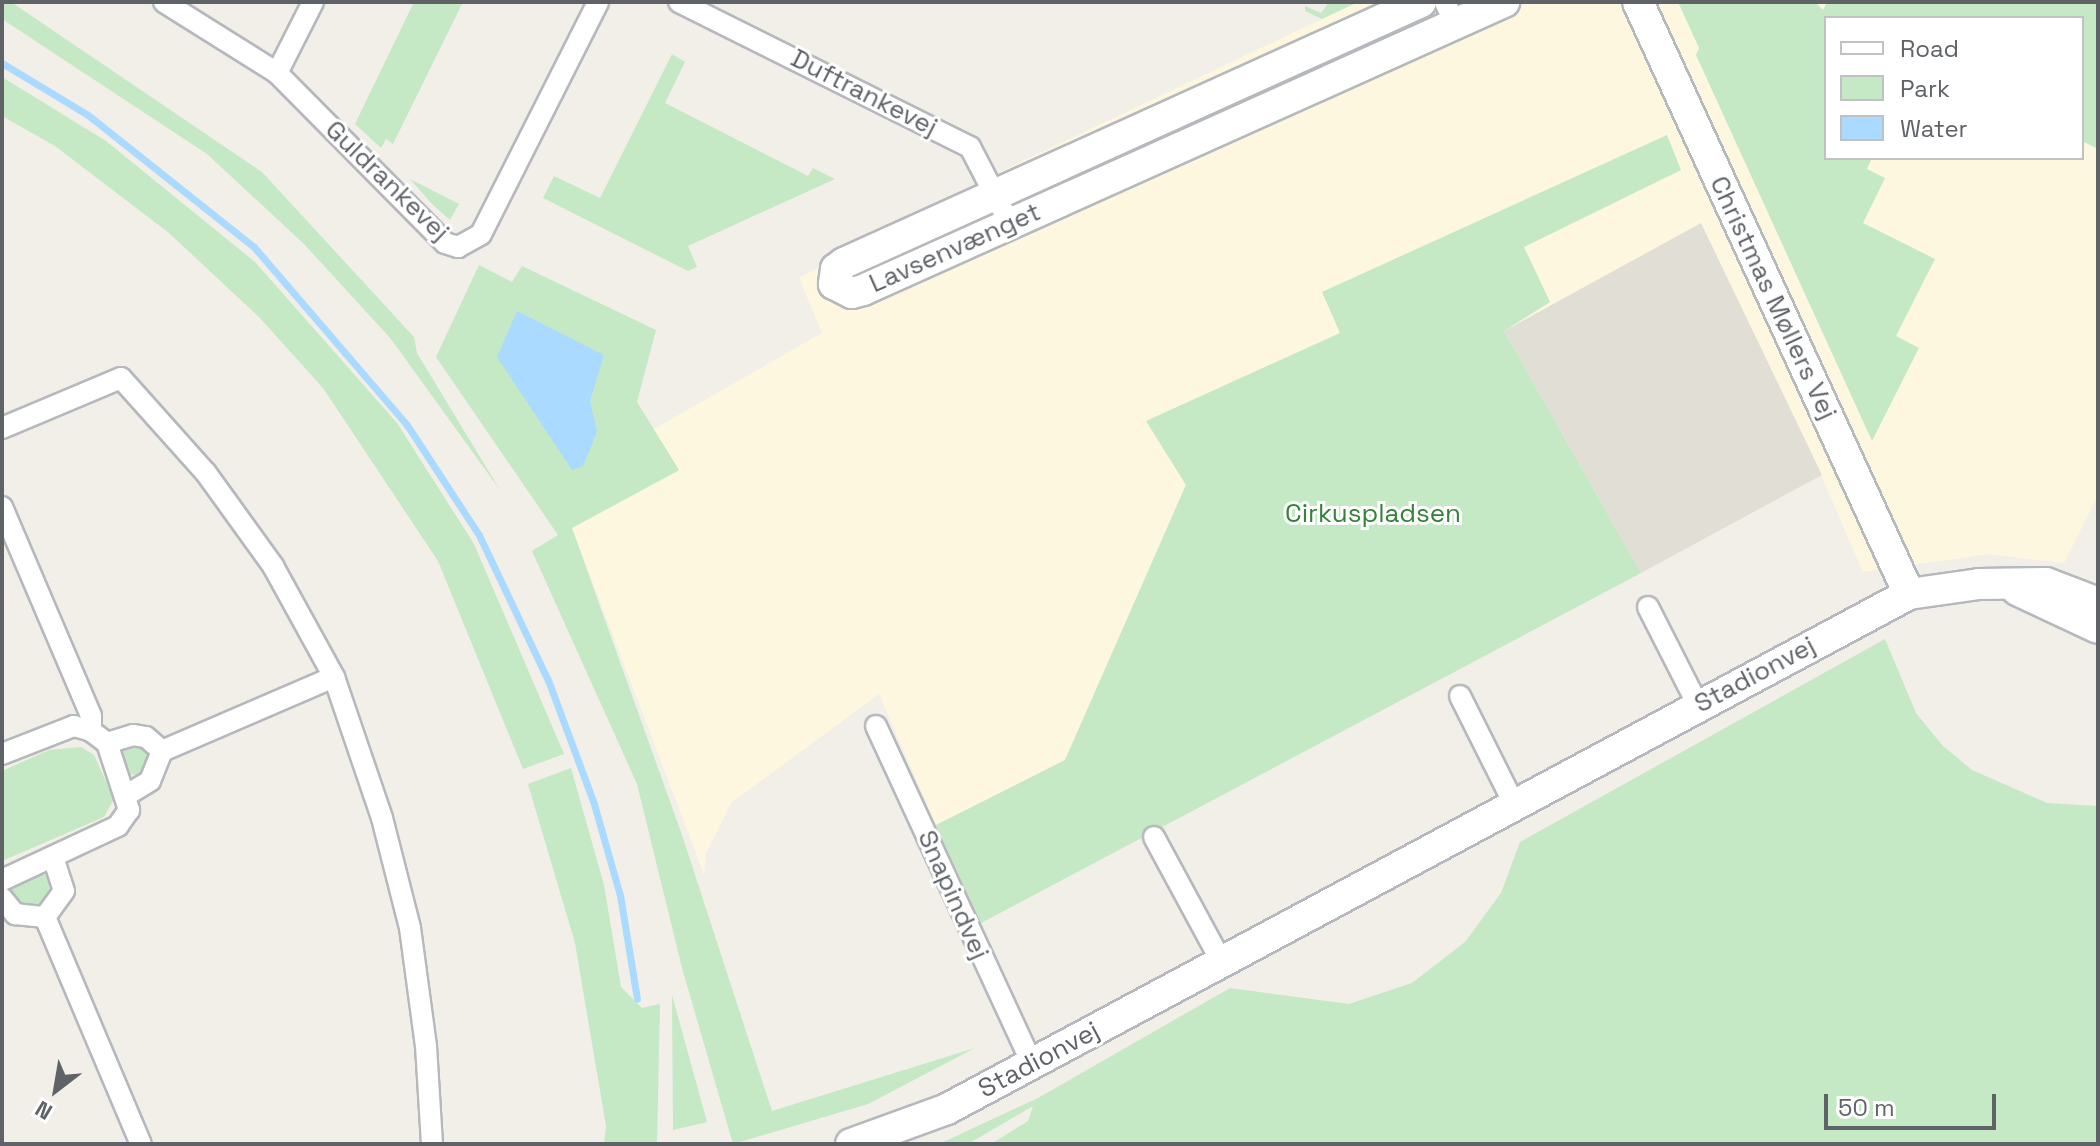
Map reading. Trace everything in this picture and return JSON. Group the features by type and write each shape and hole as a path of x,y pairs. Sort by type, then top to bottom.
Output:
{"street":[{"name":"Guldrankevej","path":"164,2 277,73 445,243 458,247 481,234 598,2"},
{"path":"277,73 313,2"},
{"name":"Duftrankevej","path":"679,2 970,147 1010,224"},
{"name":"Lavsenvænget","path":"1421,2 844,263 836,269 834,284 852,293 863,290 1232,124 1450,13 1504,2"},
{"name":"Christmas Møllers Vej","path":"1638,2 1909,594"},
{"path":"1218,93 1232,124"},
{"path":"2,428 121,378 206,473 273,566 334,677 382,818 410,928 426,1046 432,1144"},
{"path":"2,507 99,737 127,795 129,810 118,826 2,880"},
{"name":"Stadionvej","path":"851,1144 947,1109 1909,594 2046,583 2098,603"},
{"path":"2008,585 2098,628"},
{"path":"1648,607 1698,705"},
{"path":"127,795 150,781 162,751 334,677"},
{"path":"1460,696 1514,804"},
{"path":"2,754 74,726 99,737 146,737 162,751"},
{"name":"Snapindvej","path":"876,726 1032,1064"},
{"path":"1154,837 1222,963"},
{"path":"45,917 64,891 53,857"},
{"path":"2,898 15,914 45,917"},
{"path":"45,917 141,1144"}],"shaded area":[{"path":"1358,2 1827,2 1827,16 1824,16 1824,160 2084,160 2084,142 2098,149 2098,495 2064,563 1989,554 1863,572 1821,475 1641,573 1504,331 1550,302 1524,247 1681,170 1323,292 1340,333 1147,421 1186,484 1065,760 936,825 879,694 731,803 706,853 704,874 572,528 679,471 654,429 822,333 799,278 1000,172"},
{"path":"1701,223 1822,475 1641,573 1504,331"}],"green space":[{"path":"2,2 11,2 262,172 414,337 417,353 500,490 391,339 304,244 207,154 2,19"},
{"path":"414,2 463,2 393,144 386,139 381,148 355,124"},
{"path":"1329,2 1358,2 1322,19 1305,11 1305,6 1321,13"},
{"path":"1678,2 1815,2 1823,10 1827,2 2098,2 2098,149 2084,142 2084,16 1824,16 1824,160 1871,160 1867,169 1885,178 1863,223 1935,259 1896,336 1919,348 1872,441 1696,55 1699,48"},
{"path":"672,54 685,62 665,103 808,176 813,168 835,179 688,246 697,267 688,271 543,198 554,176 600,198"},
{"path":"2,77 106,141 255,262 397,423 474,544 564,754 523,769 438,561 323,388 259,317 169,233 55,146 2,116"},
{"name":"Cirkuspladsen","path":"1667,135 1681,170 1524,247 1550,302 1504,331 1641,573 981,923 936,825 1065,760 1186,485 1146,421 1340,333 1322,292"},
{"path":"410,179 459,204 450,220 432,204"},
{"path":"479,265 512,282 522,266 656,330 637,402 679,470 572,528 682,835 772,1111 975,1048 868,1104 733,1144 682,968 637,784 532,551 558,535 436,357"},
{"path":"1885,639 1916,713 1942,745 1972,770 2047,803 2098,806 2098,1144 991,1144 1028,1121 1033,1106 968,1144 939,1144 1038,1098 1230,988 1349,1004 1412,983 1465,942 1501,893 1520,842"},
{"path":"135,745 146,749 150,760 146,771 135,775 124,771 120,760 124,749"},
{"path":"81,747 94,755 114,799 104,817 2,861 2,771 49,750"},
{"path":"571,768 604,885 621,987 642,1008 660,1004 657,1144 604,1144 606,1126 575,943 528,784"},
{"path":"37,875 50,875 51,898 44,907 22,906 10,893 13,884"},
{"path":"672,995 707,1122 673,1130"}],"water":[{"path":"517,311 604,355 590,401 597,432 583,466 572,470 497,357"}],"waterway":[{"path":"2,63 88,115 254,247 407,425 479,535 548,680 594,804 620,895 637,999"}]}
